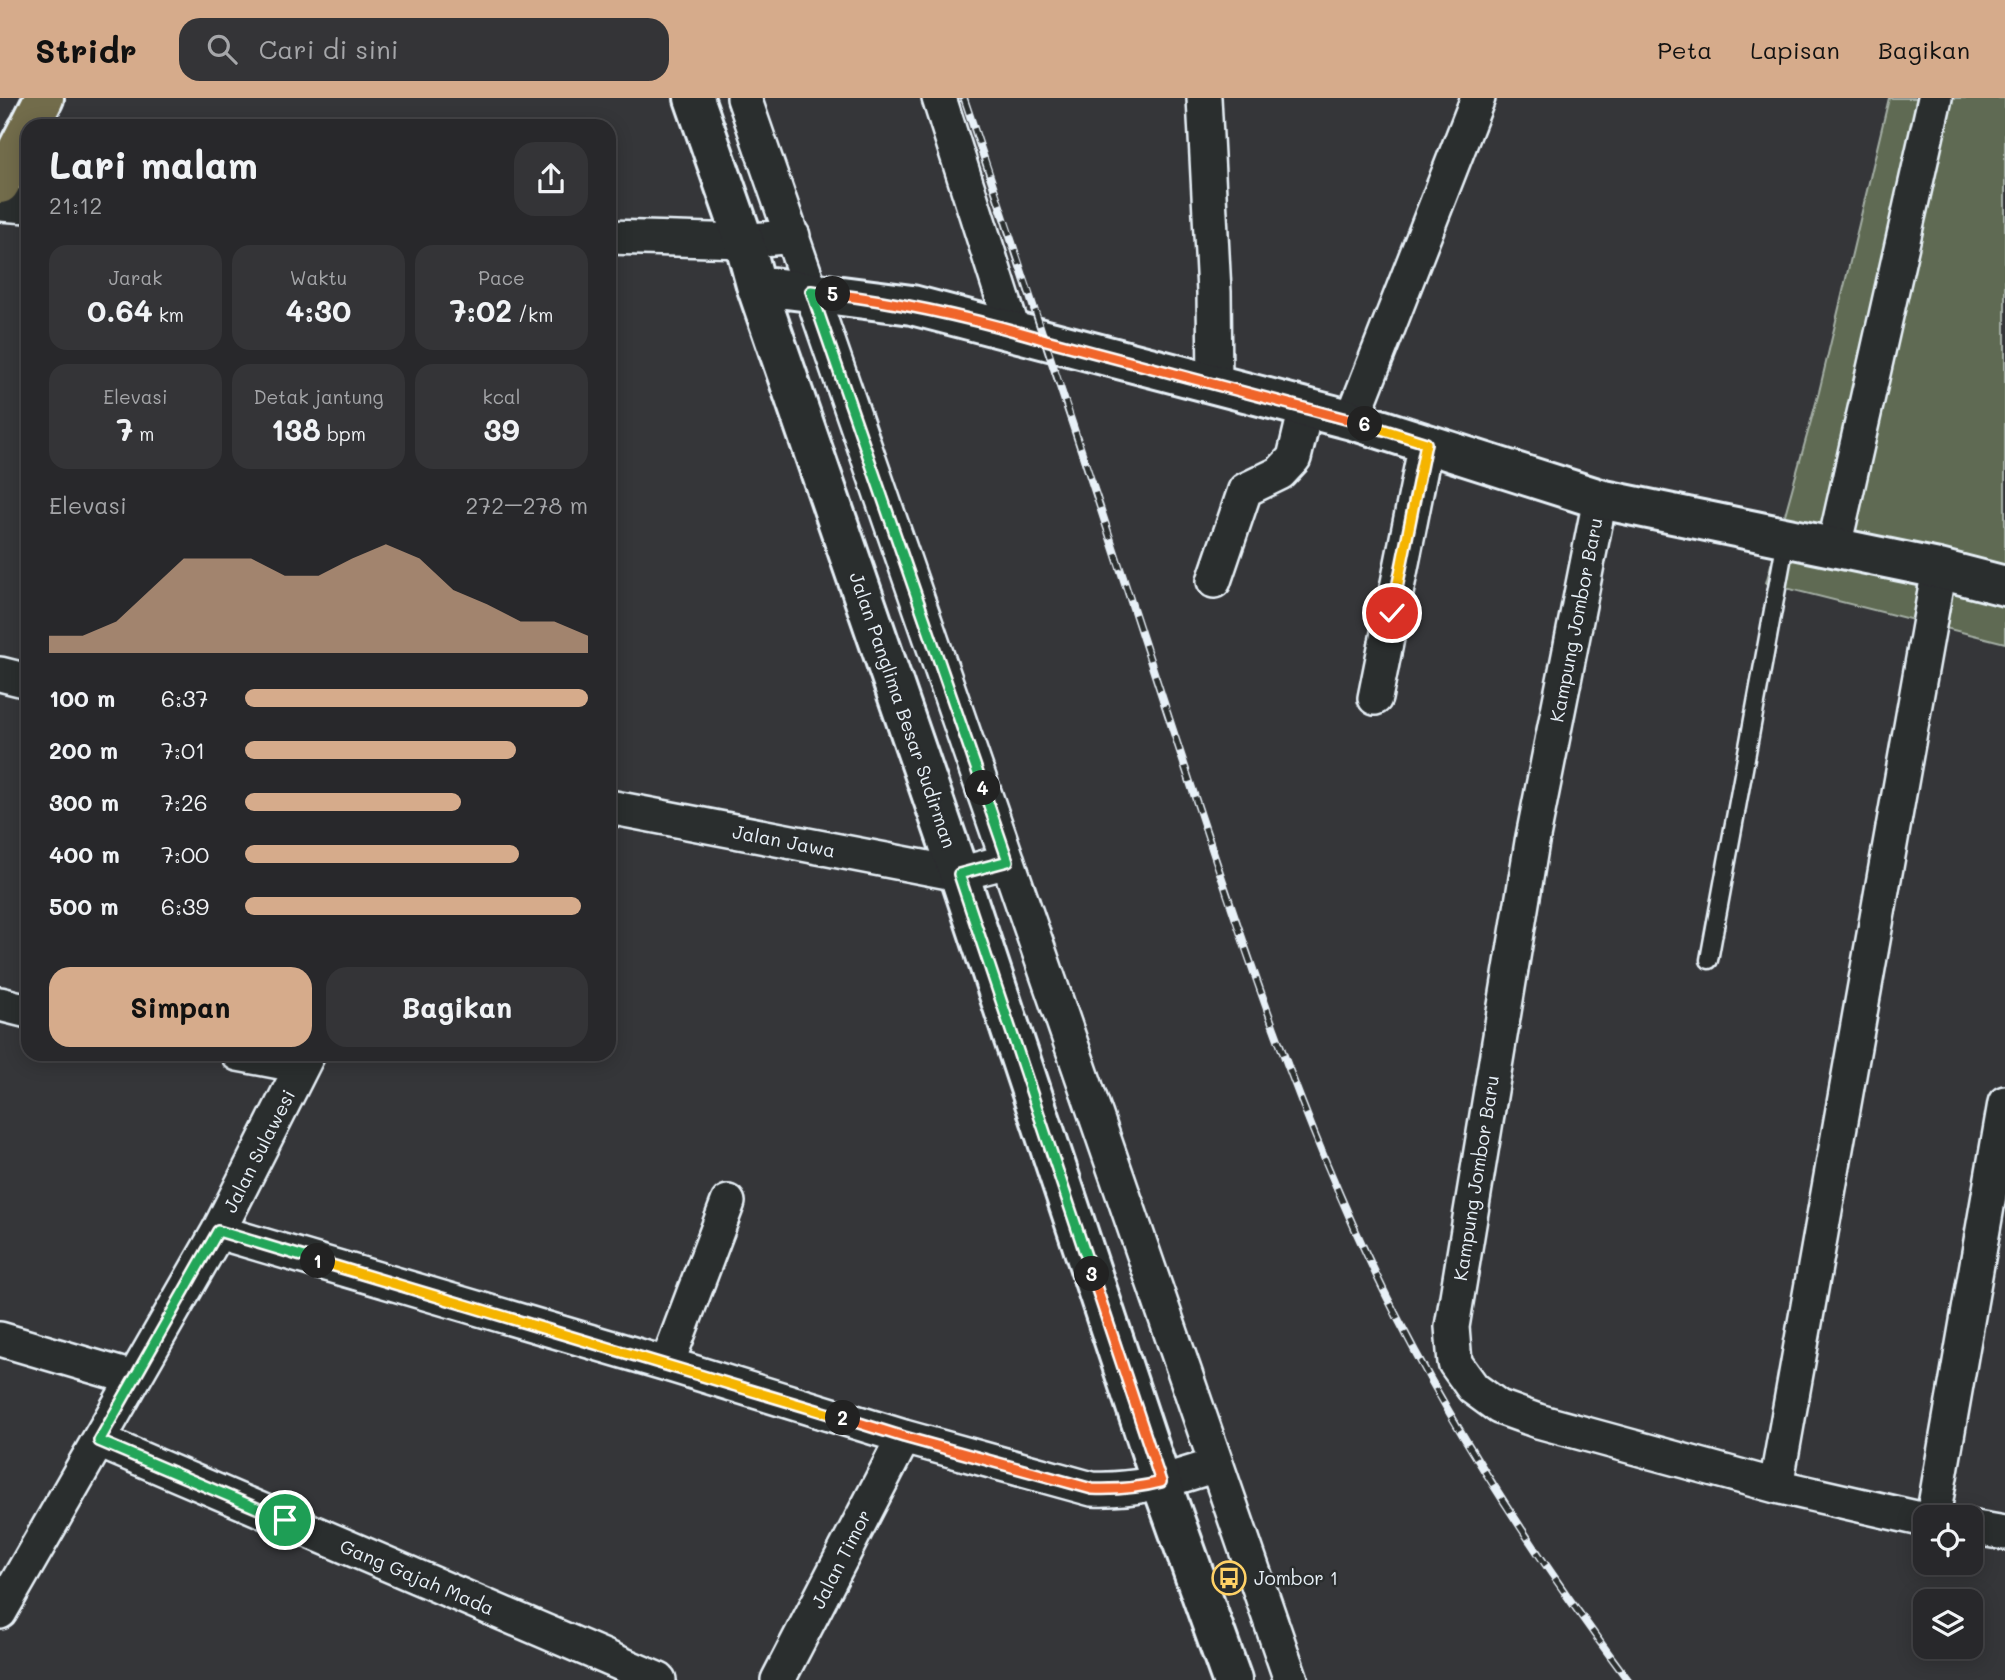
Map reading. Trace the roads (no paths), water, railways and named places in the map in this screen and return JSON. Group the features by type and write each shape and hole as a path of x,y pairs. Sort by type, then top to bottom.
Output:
{"main road":[{"path":"34,119 44,98"},
{"name":"Jalan Panglima Besar Sudirman","path":"694,98 959,874 1161,1482 1232,1680"},
{"path":"0,184 21,143"},
{"path":"756,285 912,305 1352,420 1600,499 1939,569 2005,586"}],"street":[{"path":"744,98 1291,1680"},
{"path":"939,98 1013,330"},
{"path":"1204,98 1214,292 1215,385"},
{"path":"1352,420 1478,98"},
{"path":"1834,547 1935,98"},
{"path":"0,204 21,206"},
{"path":"616,237 744,241 793,236"},
{"path":"1214,581 1245,490 1280,473 1294,458 1307,408"},
{"path":"1376,698 1426,443"},
{"name":"Kampung Jombor Baru","path":"1600,499 1525,882 1452,1327 1455,1363 1473,1388 1499,1407 1538,1421 1776,1486 1913,1517"},
{"path":"1776,1486 1939,569"},
{"path":"0,674 21,679"},
{"name":"Jalan Jawa","path":"616,808 959,874"},
{"path":"959,874 1008,861"},
{"path":"0,1003 21,1009"},
{"name":"Jalan Sulawesi","path":"0,1612 218,1231 304,1061"},
{"path":"1935,1505 2005,1103"},
{"path":"667,1364 728,1202"},
{"path":"218,1231 904,1437 1092,1489 1140,1487 1216,1465"},
{"path":"0,1339 133,1378"},
{"name":"Jalan Timor","path":"778,1680 904,1437"},
{"name":"Gang Gajah Mada","path":"99,1441 659,1680"},
{"path":"1983,1529 2005,1532"}],"lane":[{"path":"1709,960 1786,539"}],"railway":[{"path":"964,98 1241,934 1321,1151 1384,1291 1467,1443 1529,1540 1628,1680"}],"place":[{"name":"Jombor 1","path":"1229,1578"}]}
